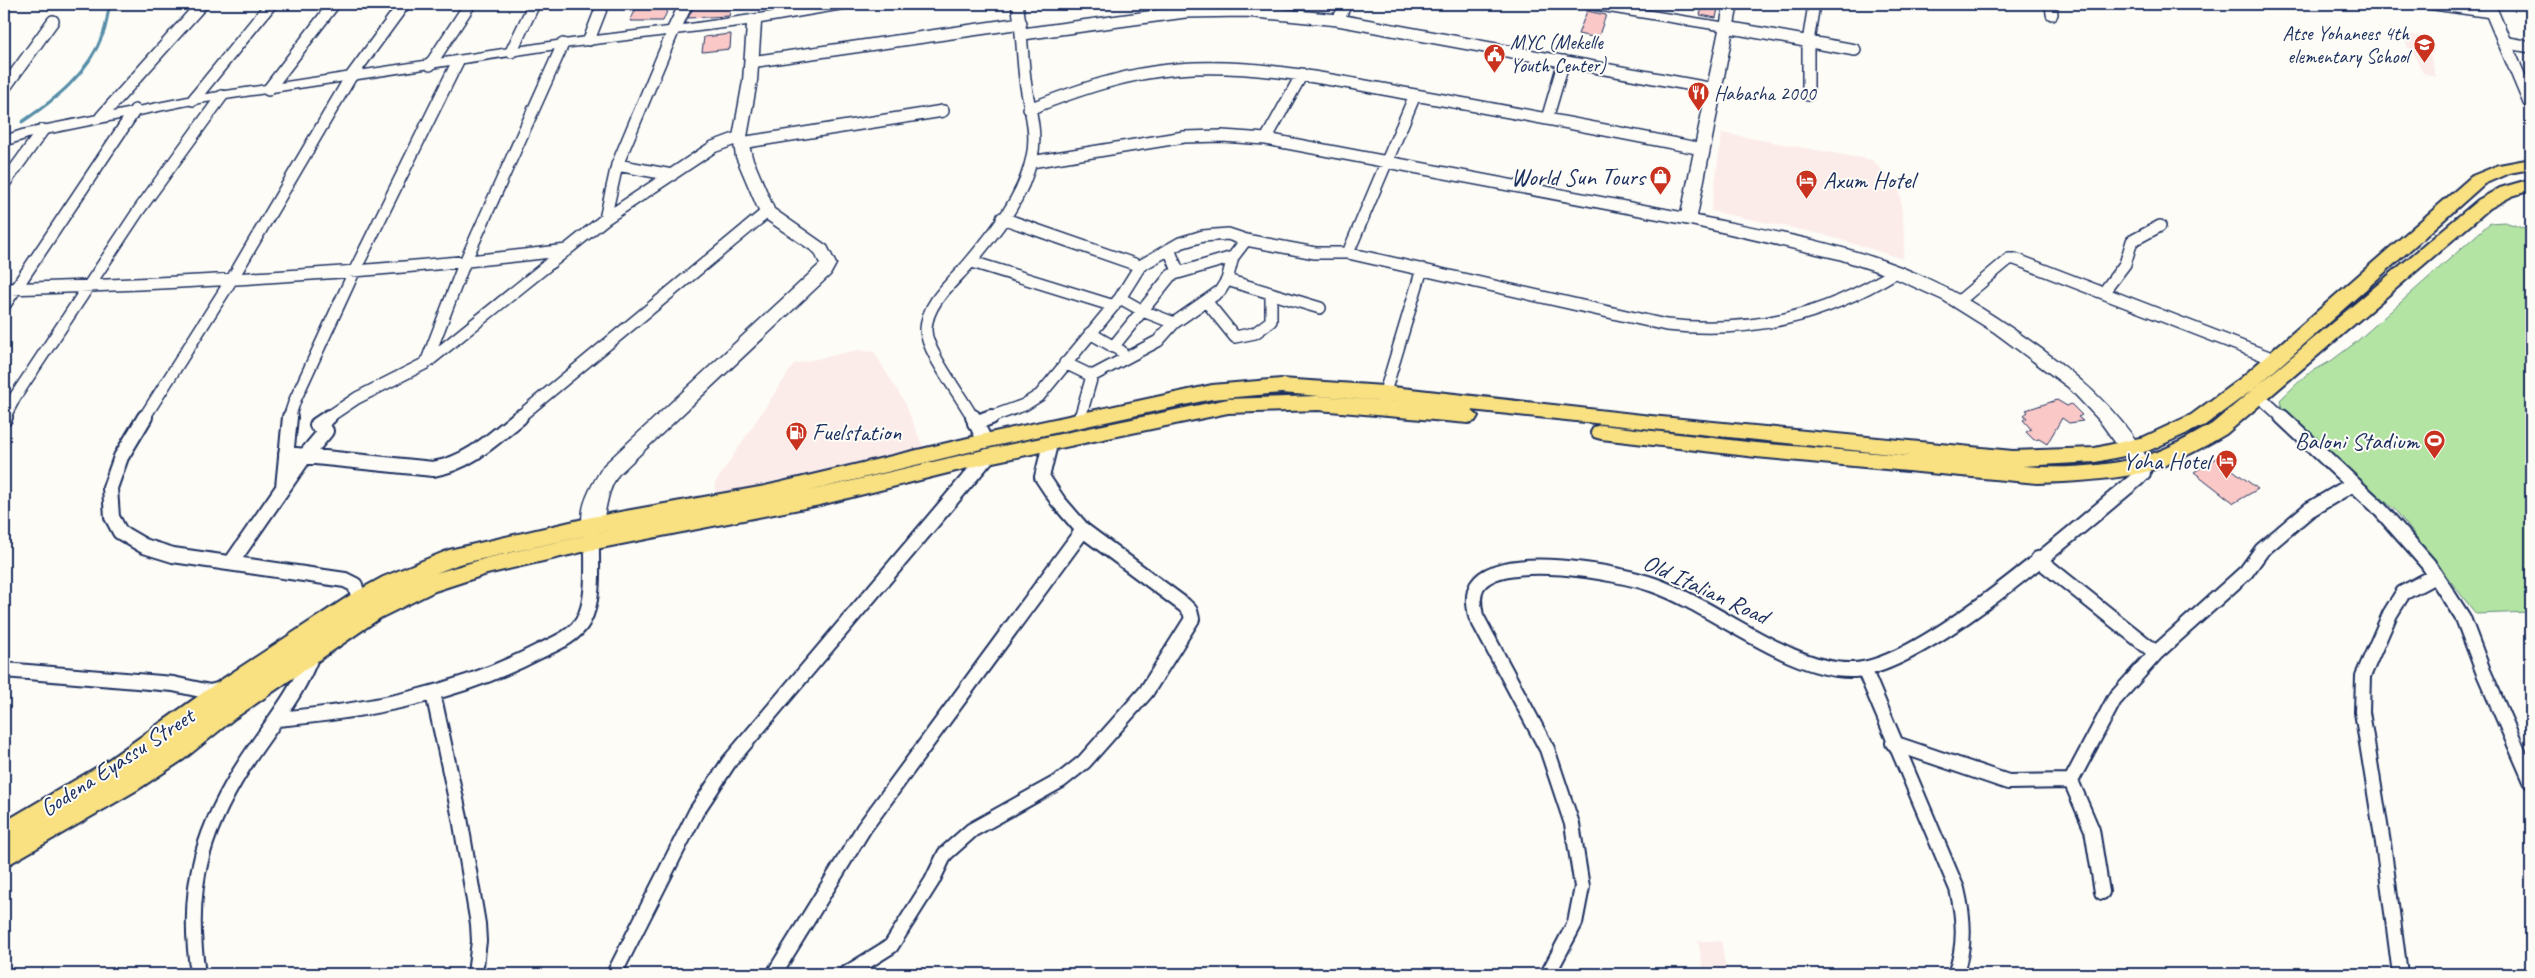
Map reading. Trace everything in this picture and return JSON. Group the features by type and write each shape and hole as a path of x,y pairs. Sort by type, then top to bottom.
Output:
{"main road":[{"path":"2423,4 2490,9"},
{"path":"4,141 27,133"},
{"path":"987,449 1050,444 1207,410 1251,404 1382,401 1651,423 2013,459 2058,458 2130,449 2169,436 2198,420 2248,383 2478,180 2504,170 2531,164"},
{"path":"362,609 393,600 449,577 592,534 766,501 987,449 1080,419 1243,388 1295,386 1382,401 2004,474 2084,474 2142,465 2194,444 2219,429 2260,397 2484,204 2506,192 2531,184"},
{"name":"Godena Eyassu Street","path":"4,856 176,752 227,711 312,652 362,609"},
{"name":"Godena Eyassu Street","path":"4,835 112,770 229,687 362,609"}],"street":[{"path":"101,117 202,4"},
{"path":"193,100 271,4"},
{"path":"268,90 334,4"},
{"path":"362,609 355,585 345,580 173,555 144,546 120,532 112,517 110,488 121,457 232,279 350,78 404,4"},
{"path":"430,65 470,4"},
{"path":"512,52 522,26 534,4"},
{"path":"589,40 603,4"},
{"path":"604,219 617,164 686,4"},
{"path":"4,133 27,133 135,110 193,100 350,78 589,40 754,20 849,4"},
{"path":"614,974 638,932 707,790 987,449 963,399 929,344 925,329 930,312 940,296 972,262 1025,184 1035,140 1029,109 1022,28 1017,4"},
{"path":"1338,20 1346,4"},
{"path":"1584,4 1855,50"},
{"path":"1688,219 1731,4"},
{"path":"1808,95 1808,42 1814,4"},
{"path":"2051,4 2052,14"},
{"path":"2461,4 2490,9 2531,105"},
{"path":"752,62 1022,28 1185,12 1246,11 1338,20 1714,89"},
{"path":"277,719 308,717 407,701 518,665 571,634 584,620 589,594 593,510 600,485 611,470 824,271 828,264 821,250 767,212 748,168 740,140 748,97 754,20"},
{"path":"4,88 53,21"},
{"path":"2503,42 2531,46"},
{"path":"426,363 464,264 562,44"},
{"path":"283,490 291,410 354,272 458,61"},
{"path":"1547,118 1564,61"},
{"path":"1029,109 1108,80 1147,72 1257,68 1302,74 1547,118 1702,149"},
{"path":"1266,139 1302,74"},
{"path":"1348,253 1415,95"},
{"path":"4,419 15,397 139,210 222,96"},
{"path":"4,306 135,110"},
{"path":"231,563 305,456 326,431 317,425 357,398 426,363 569,250 604,219 713,147 740,140 943,112"},
{"path":"4,184 42,130"},
{"path":"1031,162 1184,137 1222,136 1266,139 1688,219 1818,247 1896,272 1958,302 2005,331 2079,387 2107,417 2142,465 2143,473 2137,480 2038,560 1940,634 1908,652 1865,671 1893,743 1955,886 1962,913 1963,934 1962,951 1955,974"},
{"path":"617,164 672,175"},
{"path":"286,454 426,470 445,468 466,458 479,451 767,212"},
{"path":"1002,218 1140,266"},
{"path":"2103,293 2125,264 2132,242 2140,234 2160,226"},
{"path":"975,423 1024,404 1040,395 1117,302 1140,266 1180,243 1216,234 1228,234 1246,240 1316,253 1348,253 1666,325 1688,328 1737,328 1770,322 1857,296 1896,272"},
{"path":"1080,419 1092,376 1133,356 1158,341 1174,322 1220,291 1227,280 1233,257 1246,240"},
{"path":"1170,249 1178,271"},
{"path":"4,289 354,272 464,264 569,250"},
{"path":"1113,347 1166,280 1178,271 1233,257"},
{"path":"1958,302 2012,258 2274,359"},
{"path":"972,262 1117,302 1174,322"},
{"path":"1382,401 1422,269"},
{"path":"1227,280 1271,295 1320,308"},
{"path":"1206,301 1235,337 1260,331 1271,321 1271,295"},
{"path":"1090,333 1133,356"},
{"path":"1065,363 1092,376"},
{"path":"2260,397 2394,524 2435,576 2463,618 2483,672 2531,781"},
{"path":"846,974 891,946 932,881 945,854 972,830 1060,781 1084,762 1146,692 1192,619 1190,611 1184,605 1083,530 1058,501 1042,477 1050,444"},
{"path":"2071,781 2114,700 2156,653 2246,572 2269,544 2309,510 2353,484"},
{"path":"774,974 864,828 1083,530"},
{"path":"2038,560 2156,653"},
{"name":"Old Italian Road","path":"1548,974 1575,923 1582,886 1572,824 1547,749 1476,616 1473,596 1481,581 1502,570 1522,567 1580,569 1627,577 1669,591 1752,636 1800,658 1828,666 1865,671"},
{"path":"2400,974 2373,777 2362,712 2363,676 2390,614 2403,594 2435,576"},
{"path":"198,974 195,960 194,907 202,850 215,815 232,783 298,690 306,673 312,652"},
{"path":"4,670 173,684 210,692 229,687"},
{"path":"433,693 460,818 477,914 479,941 475,974"},
{"path":"1893,743 2008,782 2071,781"},
{"path":"2071,781 2092,830 2102,892"}],"shaded area":[{"name":"Atse Yohanees 4th elementary School","path":"2403,33 2429,38 2434,51 2430,54 2436,77 2423,73 2413,52 2415,49 2408,48"},
{"name":"Axum Hotel","path":"1722,133 1872,160 1899,187 1905,239 1903,259 1821,234 1711,211"},
{"path":"857,350 874,352 905,403 923,447 715,495 715,483 794,364"},
{"path":"1698,941 1721,941 1727,974 1704,974"}],"green space":[{"name":"Baloni Stadium","path":"2505,222 2531,231 2531,612 2476,614 2396,511 2282,409 2280,400 2306,375 2331,361 2355,343 2490,223"}],"building":[{"path":"732,4 729,16 688,18 694,6"},
{"path":"1703,4 1719,4 1716,18 1700,15"},
{"path":"636,9 668,9 663,21 630,21"},
{"path":"1587,11 1606,15 1598,38 1578,34"},
{"path":"731,34 730,49 702,52 704,37"},
{"path":"2057,400 2067,406 2071,404 2082,415 2078,417 2083,421 2069,423 2062,418 2047,444 2039,439 2034,440 2026,432 2031,429 2023,420 2027,418 2024,415 2028,412 2026,410"},
{"name":"Yoha Hotel","path":"2217,458 2258,489 2234,503 2194,472"}],"waterway":[{"path":"22,122 59,95 89,61 104,31 110,4"}],"place":[{"name":"Atse Yohanees 4th elementary School","path":"2425,63"},
{"name":"MYC (Mekelle Youth Center)","path":"1494,73"},
{"name":"Habasha 2000","path":"1698,112"},
{"name":"World Sun Tours","path":"1661,196"},
{"name":"Axum Hotel","path":"1807,199"},
{"name":"Fuelstation","path":"796,451"},
{"name":"Baloni Stadium","path":"2435,460"},
{"name":"Yoha Hotel","path":"2226,480"}]}
